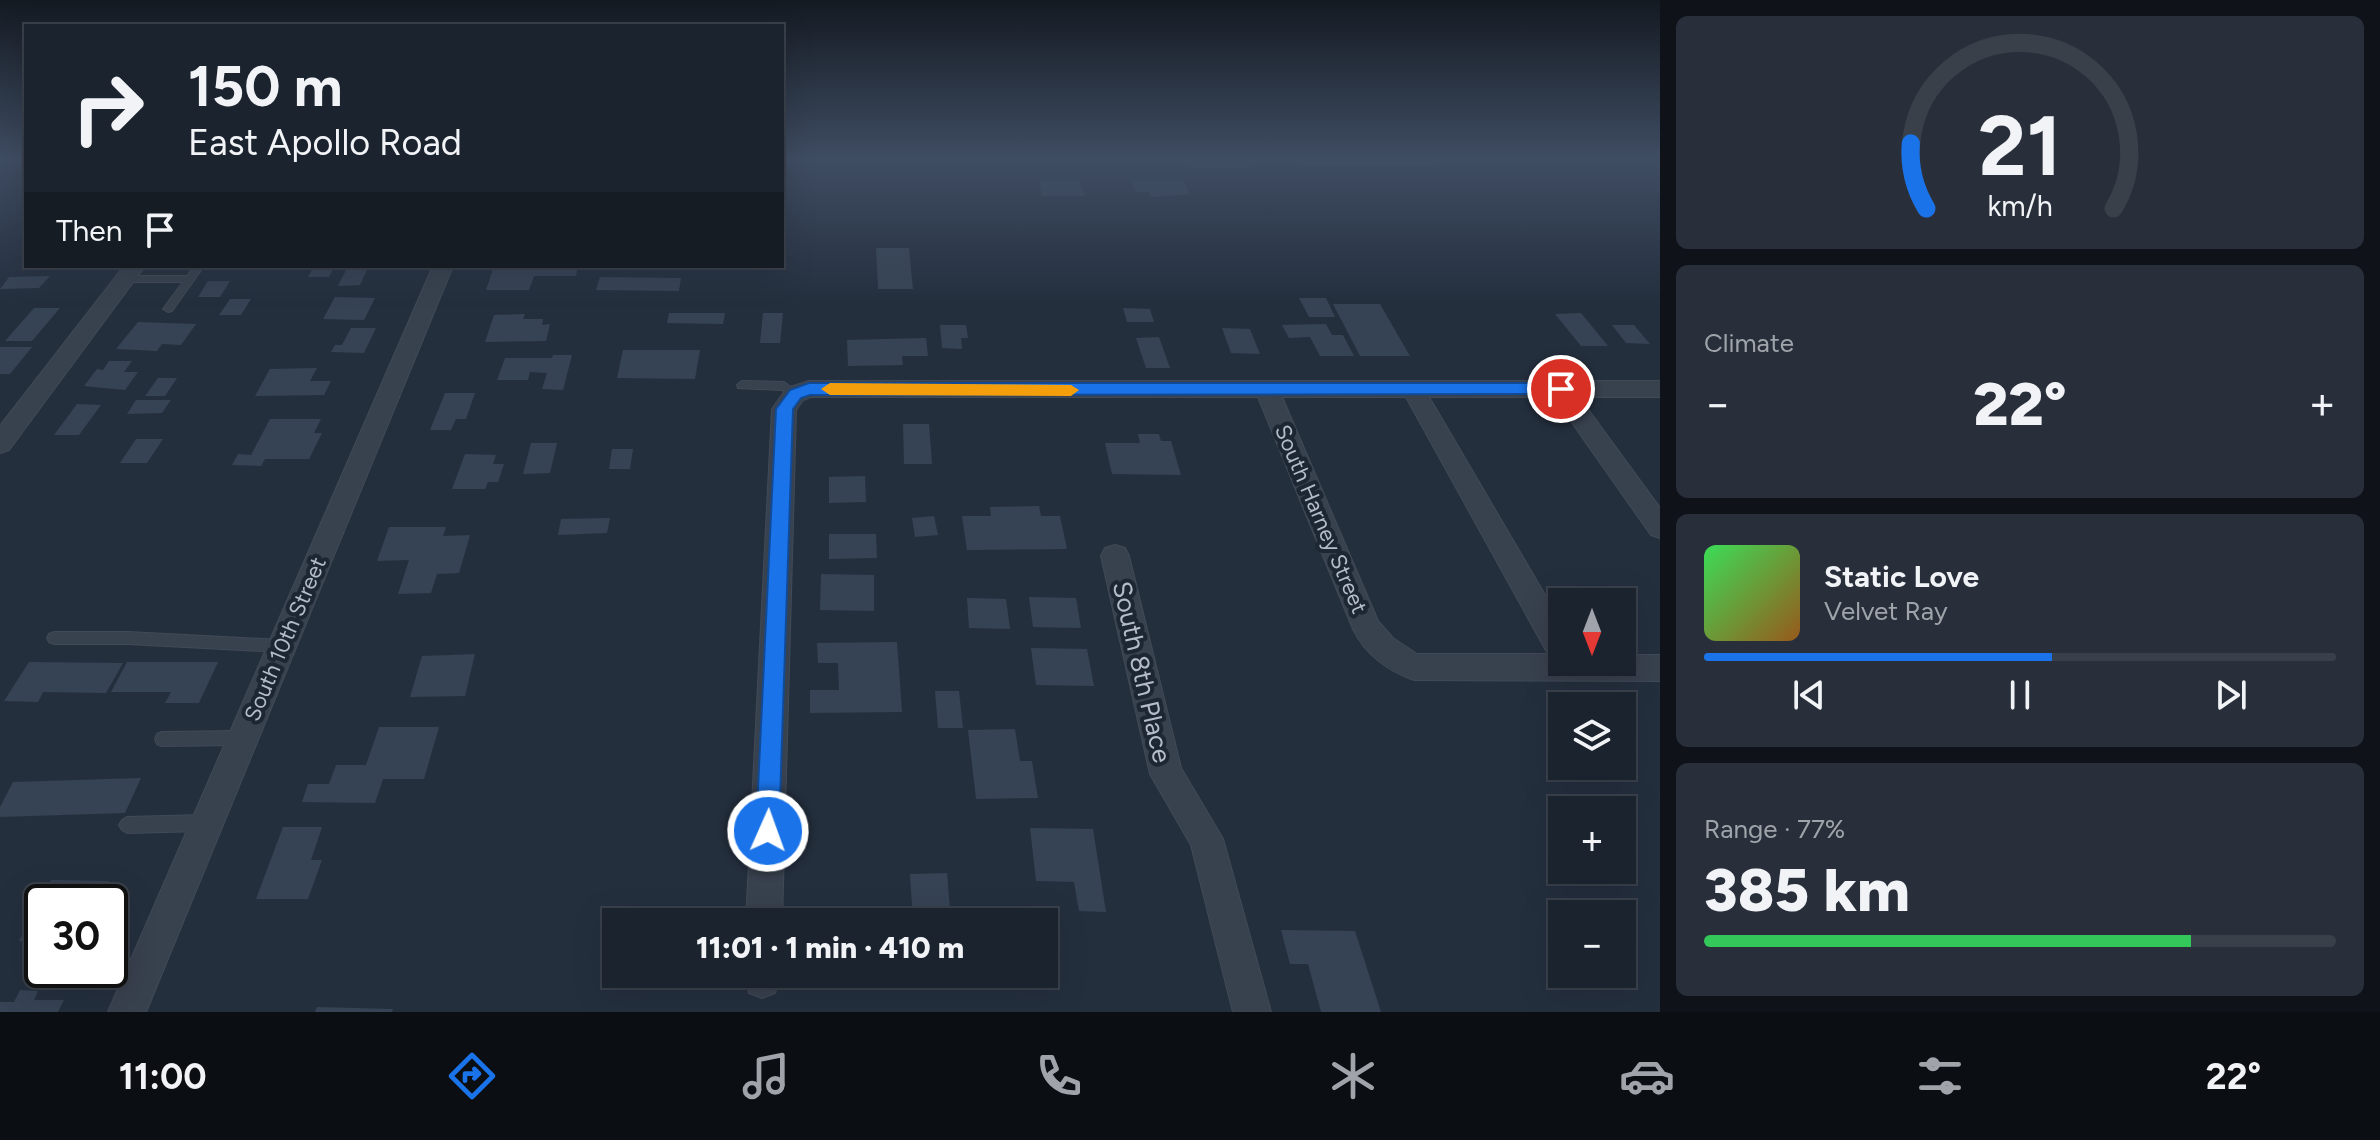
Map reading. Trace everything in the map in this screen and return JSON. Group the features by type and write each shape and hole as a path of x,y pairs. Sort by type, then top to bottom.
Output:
{"street":[{"name":"South 10th Street","path":"127,1012 442,268"},
{"path":"0,444 130,273"},
{"path":"765,908 784,409 795,394 809,389 1660,389"},
{"path":"1413,389 1548,627"},
{"path":"1561,389 1660,528"},
{"name":"South Harney Street","path":"1267,390 1367,629 1379,645 1414,667 1548,661"},
{"name":"South 8th Place","path":"1115,556 1166,774 1206,839 1252,1012"},
{"path":"1636,666 1660,668"}],"lane":[{"path":"168,309 198,268"},
{"path":"130,273 190,279"},
{"path":"742,385 784,386 795,394"},
{"path":"54,638 175,639 282,646"},
{"path":"162,739 243,738"},
{"path":"127,825 207,823"}],"building":[{"path":"876,248 909,248 913,289 878,289"},
{"path":"313,268 334,268 329,277 308,277"},
{"path":"493,268 578,268 576,276 534,276 529,290 486,290"},
{"path":"346,270 367,270 360,285 338,286"},
{"path":"50,276 39,288 0,289 9,277"},
{"path":"600,277 681,278 679,291 596,290"},
{"path":"208,281 230,281 220,297 198,297"},
{"path":"335,297 375,298 364,320 323,319"},
{"path":"1299,298 1326,298 1335,317 1309,317"},
{"path":"230,299 251,299 241,315 219,315"},
{"path":"1333,304 1380,304 1410,356 1360,356"},
{"path":"34,308 60,308 32,341 5,341"},
{"path":"1123,308 1150,309 1154,322 1127,322"},
{"path":"669,313 725,313 723,324 667,323"},
{"path":"763,313 783,313 780,343 760,343"},
{"path":"1581,313 1608,346 1581,346 1555,314"},
{"path":"525,314 523,319 543,319 542,325 550,324 546,341 485,342 494,315"},
{"path":"138,322 196,324 181,345 162,344 157,351 116,349"},
{"path":"1326,324 1332,335 1343,335 1354,356 1320,356 1310,337 1289,338 1282,325"},
{"path":"940,325 966,325 968,338 961,338 962,349 942,348"},
{"path":"1612,325 1634,325 1650,344 1626,343"},
{"path":"351,328 376,328 364,353 331,352 335,345 342,345"},
{"path":"1222,328 1250,329 1260,354 1231,353"},
{"path":"1159,337 1170,368 1146,368 1136,338"},
{"path":"926,338 928,356 902,356 903,365 848,366 847,340"},
{"path":"0,347 32,347 10,374 0,374"},
{"path":"623,350 700,350 695,379 617,378"},
{"path":"553,355 572,355 563,390 542,389 547,373 530,372 528,380 497,380 505,358 552,358"},
{"path":"109,361 132,361 124,372 138,372 125,390 84,386 97,369 103,370"},
{"path":"317,368 310,381 331,381 324,395 255,396 270,369"},
{"path":"158,378 177,378 165,396 145,396"},
{"path":"445,393 475,393 466,419 456,419 451,430 430,430"},
{"path":"136,400 171,400 162,413 127,414"},
{"path":"77,404 101,405 79,435 54,435"},
{"path":"270,419 321,419 314,433 322,433 309,459 265,459 261,466 232,465 238,454 251,455"},
{"path":"903,424 929,424 932,464 904,464"},
{"path":"1138,434 1159,434 1161,441 1171,441 1181,475 1112,474 1105,443 1140,443"},
{"path":"136,439 163,439 147,463 120,463"},
{"path":"531,443 557,443 550,473 523,474"},
{"path":"612,449 633,449 630,469 609,469"},
{"path":"465,454 496,455 493,464 504,464 498,482 488,482 485,489 452,489"},
{"path":"865,476 866,502 829,503 829,477"},
{"path":"1039,506 1041,516 1060,516 1067,549 967,550 962,516 991,516 990,507"},
{"path":"934,516 938,535 915,537 912,518"},
{"path":"610,518 607,533 558,535 561,519"},
{"path":"389,527 446,527 443,536 470,535 459,573 437,574 431,593 398,594 409,560 377,561"},
{"path":"829,534 876,534 877,558 829,559"},
{"path":"821,574 874,575 874,611 820,610"},
{"path":"1029,597 1076,598 1081,628 1033,627"},
{"path":"967,598 1006,599 1010,629 969,628"},
{"path":"897,642 902,712 810,713 810,690 839,690 838,663 818,663 817,643"},
{"path":"1031,648 1087,649 1094,686 1036,685"},
{"path":"475,654 465,696 410,697 422,656"},
{"path":"29,662 123,663 106,693 43,692 38,702 4,701"},
{"path":"127,662 218,662 199,703 165,703 171,692 111,692"},
{"path":"935,691 959,691 963,728 938,728"},
{"path":"379,727 439,727 424,779 383,779 375,803 302,802 308,784 329,784 336,765 366,765"},
{"path":"1015,729 1020,761 1032,761 1038,798 976,799 968,730"},
{"path":"141,778 125,813 0,817 0,807 13,782"},
{"path":"283,827 322,827 311,860 322,860 308,899 256,899"},
{"path":"1030,828 1093,829 1106,912 1079,911 1074,882 1036,881"},
{"path":"947,873 950,908 912,908 910,874"},
{"path":"51,880 109,881 108,884 49,884"},
{"path":"1281,930 1355,931 1381,1012 1321,1012 1308,964 1290,964"},
{"path":"20,990 38,991 34,1000 64,1000 58,1012 0,1012 0,1002 14,1002"},
{"path":"317,1007 393,1009 392,1012 315,1012"}],"slow traffic":[{"path":"830,389 1071,390"}],"route":[{"path":"768,831 784,409 795,394 809,389 1561,389"}]}
